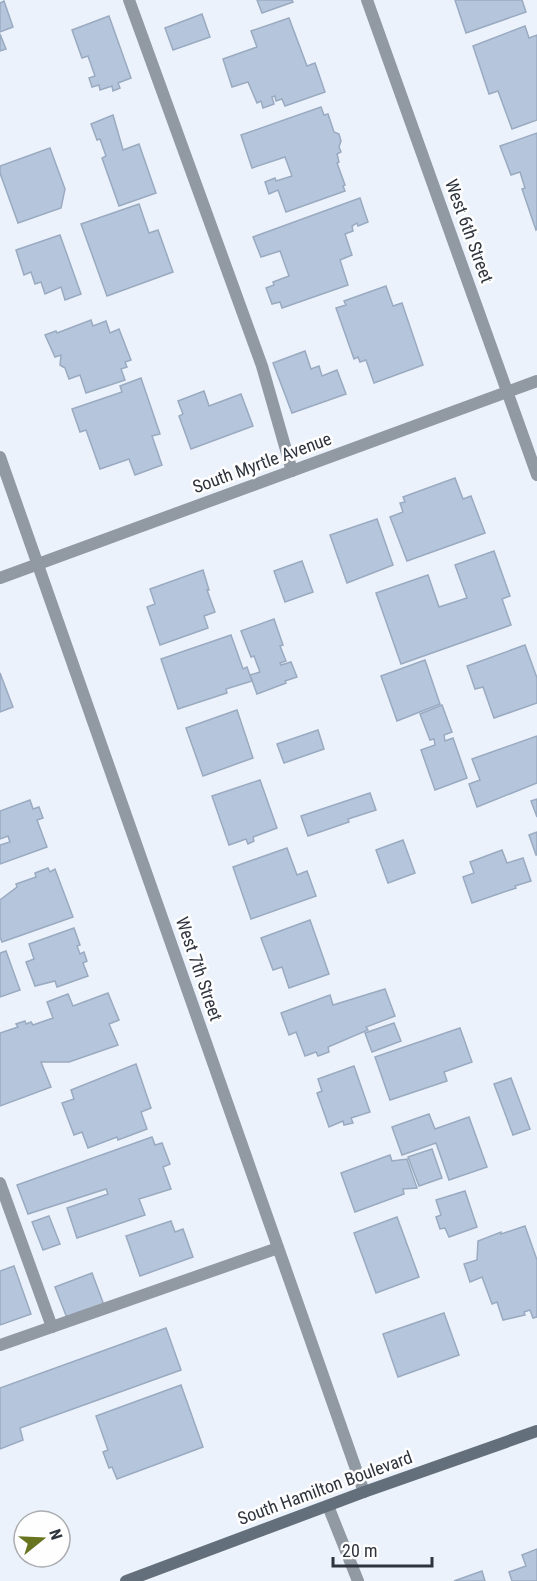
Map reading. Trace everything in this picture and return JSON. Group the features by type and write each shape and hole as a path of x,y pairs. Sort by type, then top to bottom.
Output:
{"street":[{"path":"129,0 262,366 292,471"},
{"name":"West 6th Street","path":"367,0 537,475"},
{"name":"South Myrtle Avenue","path":"0,578 537,381"},
{"name":"West 7th Street","path":"0,457 364,1492"},
{"path":"0,1183 52,1327"},
{"path":"0,1345 278,1248"},
{"name":"South Hamilton Boulevard","path":"126,1581 364,1492 537,1431"},
{"path":"328,1506 358,1581"}],"building":[{"path":"257,0 292,0 293,2 262,13"},
{"path":"455,0 522,0 526,12 466,33"},
{"path":"4,1 13,27 0,32 0,3"},
{"path":"202,14 210,37 173,50 165,28"},
{"path":"109,16 131,78 118,83 120,88 113,91 112,86 100,90 99,85 92,87 89,78 95,76 88,56 82,58 72,30"},
{"path":"289,18 307,66 315,63 325,92 285,106 282,99 276,101 275,96 272,97 274,104 263,108 261,101 257,103 248,82 232,87 223,59 257,47 251,31"},
{"path":"525,26 529,38 537,35 537,120 512,129 498,91 489,94 473,46"},
{"path":"0,34 6,49 0,51"},
{"path":"321,107 324,115 328,114 334,132 339,134 341,141 339,147 341,152 337,154 339,162 337,163 345,191 286,212 278,190 269,194 265,182 292,176 285,157 252,168 241,135"},
{"path":"113,115 123,150 139,144 156,193 119,206 102,158 106,156 91,124"},
{"path":"537,133 536,230 522,189 525,188 520,172 511,175 500,146"},
{"path":"50,148 65,189 61,208 18,223 0,173 0,166"},
{"path":"360,198 368,222 358,226 357,223 352,226 353,231 345,234 352,255 340,260 348,285 282,308 280,302 272,304 266,288 274,285 273,282 289,276 280,251 261,257 253,237"},
{"path":"139,204 149,233 158,230 173,272 107,296 81,224"},
{"path":"60,235 81,294 65,300 61,287 45,294 41,282 35,284 31,272 24,275 16,250"},
{"path":"386,286 393,306 402,303 423,365 374,383 366,360 360,362 358,357 354,359 336,308 346,305 344,301"},
{"path":"91,320 93,326 106,321 110,333 119,329 131,360 125,362 127,367 121,369 125,380 86,393 80,375 69,379 65,368 60,365 61,355 55,357 45,335 56,331 57,333"},
{"path":"305,351 311,369 319,366 322,376 337,370 346,394 292,413 273,363"},
{"path":"141,378 160,434 152,436 162,465 135,475 129,459 100,469 86,430 80,432 72,409 122,392 120,386"},
{"path":"204,391 209,406 241,394 253,426 191,449 179,416 183,414 178,401"},
{"path":"455,478 463,499 471,496 485,533 407,561 390,517 403,512 400,503 405,502 403,497"},
{"path":"377,519 393,565 347,583 330,535"},
{"path":"494,551 510,596 502,599 511,625 401,664 376,593 428,575 439,607 467,598 455,565"},
{"path":"302,561 313,592 285,602 274,571"},
{"path":"203,570 215,612 204,616 208,628 160,645 147,607 155,604 150,589"},
{"path":"274,619 286,661 280,663 281,665 291,662 297,677 257,694 250,675 260,672 254,656 251,657 241,631"},
{"path":"231,635 243,669 247,667 252,681 226,689 227,693 178,709 161,659"},
{"path":"525,645 537,678 537,703 494,718 483,687 475,689 467,666"},
{"path":"425,660 440,704 397,721 381,676"},
{"path":"0,673 13,707 0,712"},
{"path":"442,705 452,732 444,735 445,741 453,738 467,778 435,790 421,750 435,745 434,739 430,740 420,714"},
{"path":"237,710 253,758 203,776 186,728"},
{"path":"318,730 324,749 284,763 277,744"},
{"path":"537,736 537,783 477,807 469,784 480,780 472,759"},
{"path":"260,780 277,828 253,837 254,841 248,844 246,839 229,845 212,796"},
{"path":"370,793 376,810 308,836 301,816"},
{"path":"537,799 537,817 531,801"},
{"path":"30,800 33,809 39,807 43,818 37,820 47,847 0,864 0,845 10,842 8,836 0,839 0,811"},
{"path":"537,832 537,855 536,855 529,835"},
{"path":"403,840 415,873 388,883 376,850"},
{"path":"287,848 297,875 307,871 316,896 251,919 233,867"},
{"path":"502,850 507,863 523,858 531,881 472,903 463,877 474,873 470,862"},
{"path":"48,868 50,872 55,869 73,917 2,942 0,900 17,887 16,884 36,877 35,873"},
{"path":"310,920 329,974 289,988 282,967 273,970 261,938"},
{"path":"74,928 80,945 77,946 80,954 84,952 87,961 83,963 88,976 57,987 55,981 35,986 26,962 34,959 29,944"},
{"path":"6,951 20,990 0,997 0,953"},
{"path":"385,989 395,1016 366,1027 368,1030 328,1047 329,1052 318,1056 316,1052 305,1056 296,1032 289,1035 281,1013 330,995 333,1005"},
{"path":"108,993 119,1020 109,1024 118,1045 69,1062 41,1062 51,1087 0,1106 0,1033 18,1027 16,1024 25,1021 26,1024 31,1022 33,1025 53,1018 47,1002 68,994 73,1006"},
{"path":"394,1023 401,1041 372,1052 365,1033"},
{"path":"460,1028 472,1062 444,1072 447,1081 390,1100 375,1057"},
{"path":"136,1064 151,1108 141,1112 147,1129 88,1148 82,1132 74,1135 62,1103 74,1099 71,1090"},
{"path":"354,1066 370,1112 351,1118 353,1123 344,1125 343,1121 329,1127 317,1093 322,1091 318,1079"},
{"path":"511,1078 530,1129 513,1135 494,1084"},
{"path":"429,1114 435,1129 469,1117 487,1167 449,1180 436,1143 402,1155 392,1127"},
{"path":"152,1137 155,1145 162,1143 170,1164 163,1167 171,1189 139,1199 145,1215 77,1238 67,1208 108,1194 106,1189 28,1214 17,1185"},
{"path":"432,1149 442,1178 419,1186 408,1157"},
{"path":"390,1155 392,1161 407,1159 417,1188 403,1189 404,1194 355,1212 341,1173"},
{"path":"465,1191 477,1227 449,1237 445,1228 440,1229 436,1217 441,1215 436,1200"},
{"path":"49,1216 60,1244 43,1250 32,1222"},
{"path":"397,1217 419,1277 376,1293 354,1233"},
{"path":"171,1221 175,1232 183,1229 193,1257 140,1276 126,1236"},
{"path":"525,1226 537,1260 537,1317 533,1318 530,1310 524,1312 525,1315 503,1320 497,1302 492,1304 482,1277 470,1282 464,1264 477,1260 478,1241"},
{"path":"14,1266 31,1314 0,1325 0,1271"},
{"path":"92,1273 104,1305 67,1318 55,1287"},
{"path":"444,1313 459,1355 398,1377 383,1334"},
{"path":"166,1328 181,1370 20,1428 23,1440 0,1449 0,1388"},
{"path":"181,1385 203,1447 117,1479 112,1467 109,1468 103,1452 108,1450 96,1416"},
{"path":"537,1549 537,1581 512,1581 509,1572 526,1566 522,1555"},
{"path":"482,1571 485,1581 454,1581"}]}
